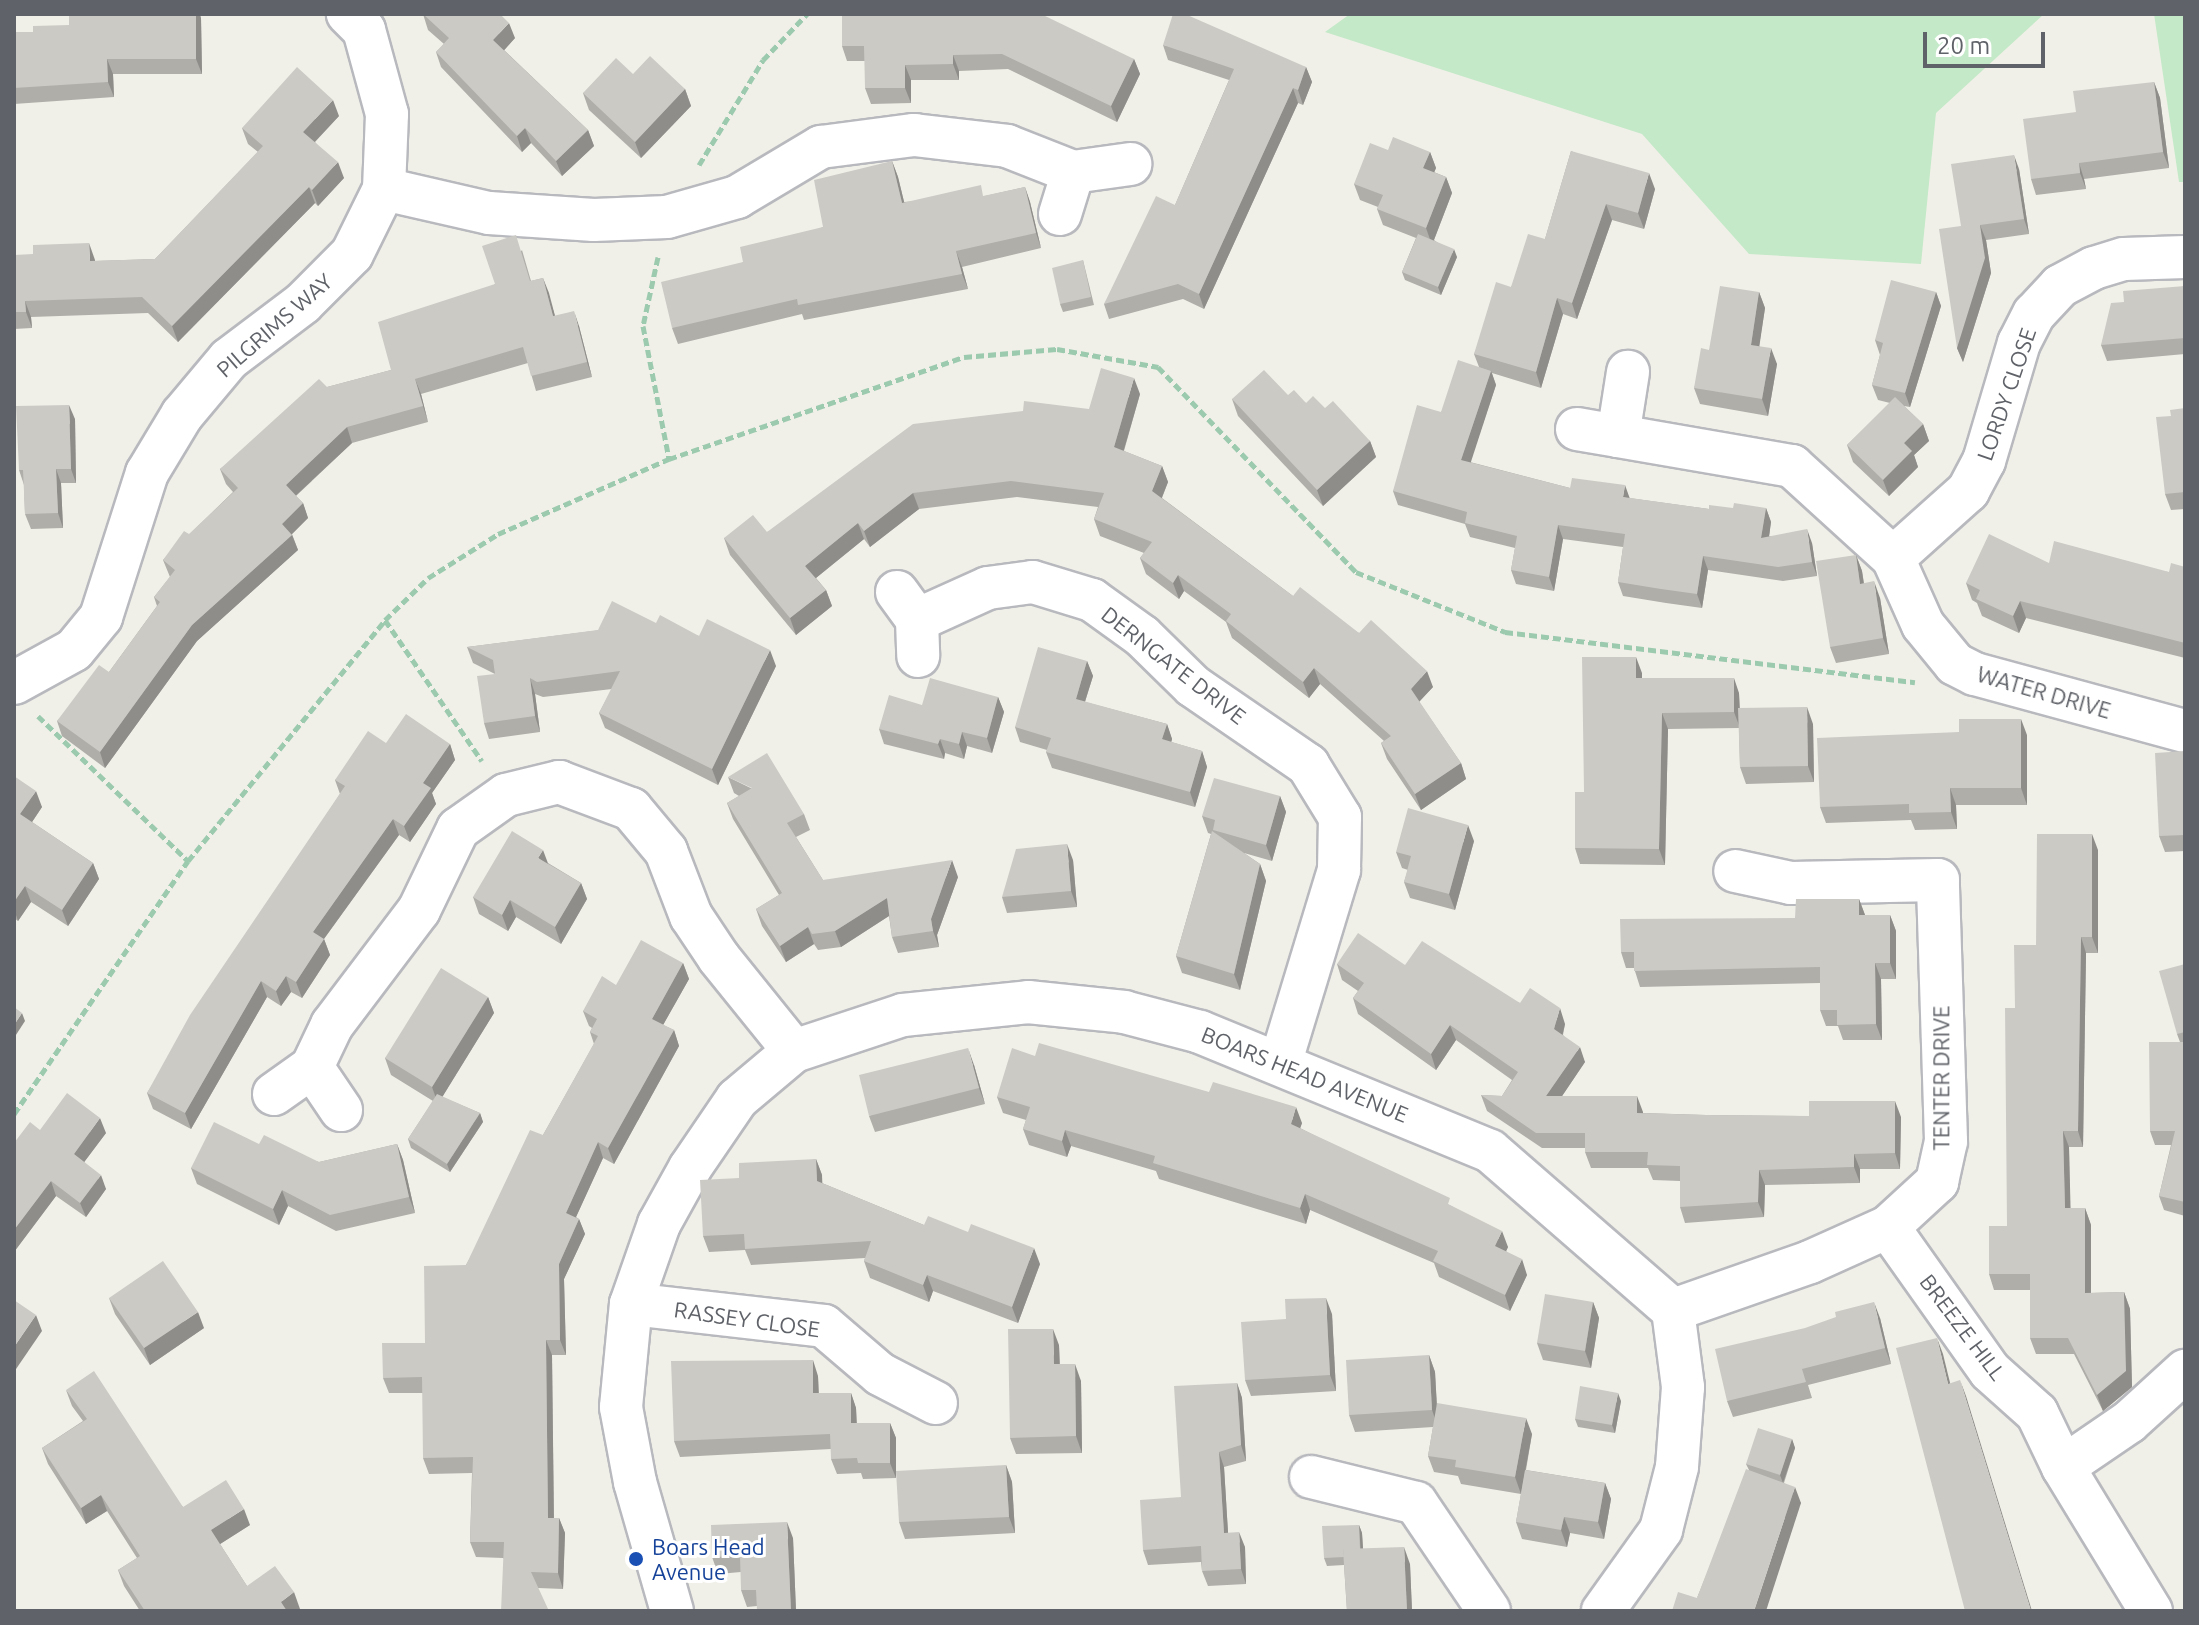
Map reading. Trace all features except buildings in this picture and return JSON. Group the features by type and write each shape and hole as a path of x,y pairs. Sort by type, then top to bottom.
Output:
{"street":[{"name":"PILGRIMS WAY","path":"25,699 74,650 101,617 147,473 182,415 229,359 303,303 352,254 384,189 387,114 365,19"},
{"path":"384,189 489,213 594,220 667,217 737,197 821,147 914,135 1007,146 1073,172 1130,164"},
{"path":"1060,214 1073,172"},
{"name":"LORDY CLOSE","path":"1893,558 1968,491 1984,461 2019,343 2034,314 2060,286 2094,268 2124,259 2185,257"},
{"path":"1618,436 1628,372"},
{"name":"WATER DRIVE","path":"1577,429 1792,466 1893,558 1923,625 1955,664 1975,674 2185,731"},
{"name":"DERNGATE DRIVE","path":"911,622 988,588 1033,582 1092,600 1142,636 1193,686 1308,765 1340,817 1339,870 1281,1061"},
{"path":"274,1094 312,1067 332,1025 419,910 458,829 506,795 559,782 631,809 666,851 691,916 794,1051"},
{"name":"TENTER DRIVE","path":"1673,1310 1810,1262 1888,1227 1937,1182 1946,1141 1938,880 1791,883 1735,871"},
{"name":"BOARS HEAD AVENUE","path":"672,1611 635,1482 621,1407 631,1304 659,1224 690,1168 737,1099 794,1051 903,1015 1028,1002 1124,1012 1200,1032 1281,1061 1490,1151 1673,1310"},
{"path":"312,1067 341,1110"},
{"name":"BREEZE HILL","path":"1888,1227 1990,1371 2037,1413 2063,1467 2151,1611"},
{"name":"RASSEY CLOSE","path":"631,1304 824,1326 880,1374 936,1403"},
{"path":"1603,1611 1661,1530 1677,1467 1683,1387 1673,1310"},
{"path":"2063,1467 2129,1422 2185,1371"},
{"path":"1311,1477 1416,1503 1489,1611"}],"path":[{"path":"669,459 643,326 667,217 763,60 807,14"},
{"path":"385,620 506,795"},
{"path":"25,699 188,861"}],"green space":[{"path":"1350,14 2044,14 1936,113 1921,264 1749,254 1642,134 1325,32"},
{"path":"2154,14 2185,14 2185,182 2179,182"}],"place":[{"name":"Boars Head Avenue","path":"636,1559"}]}
